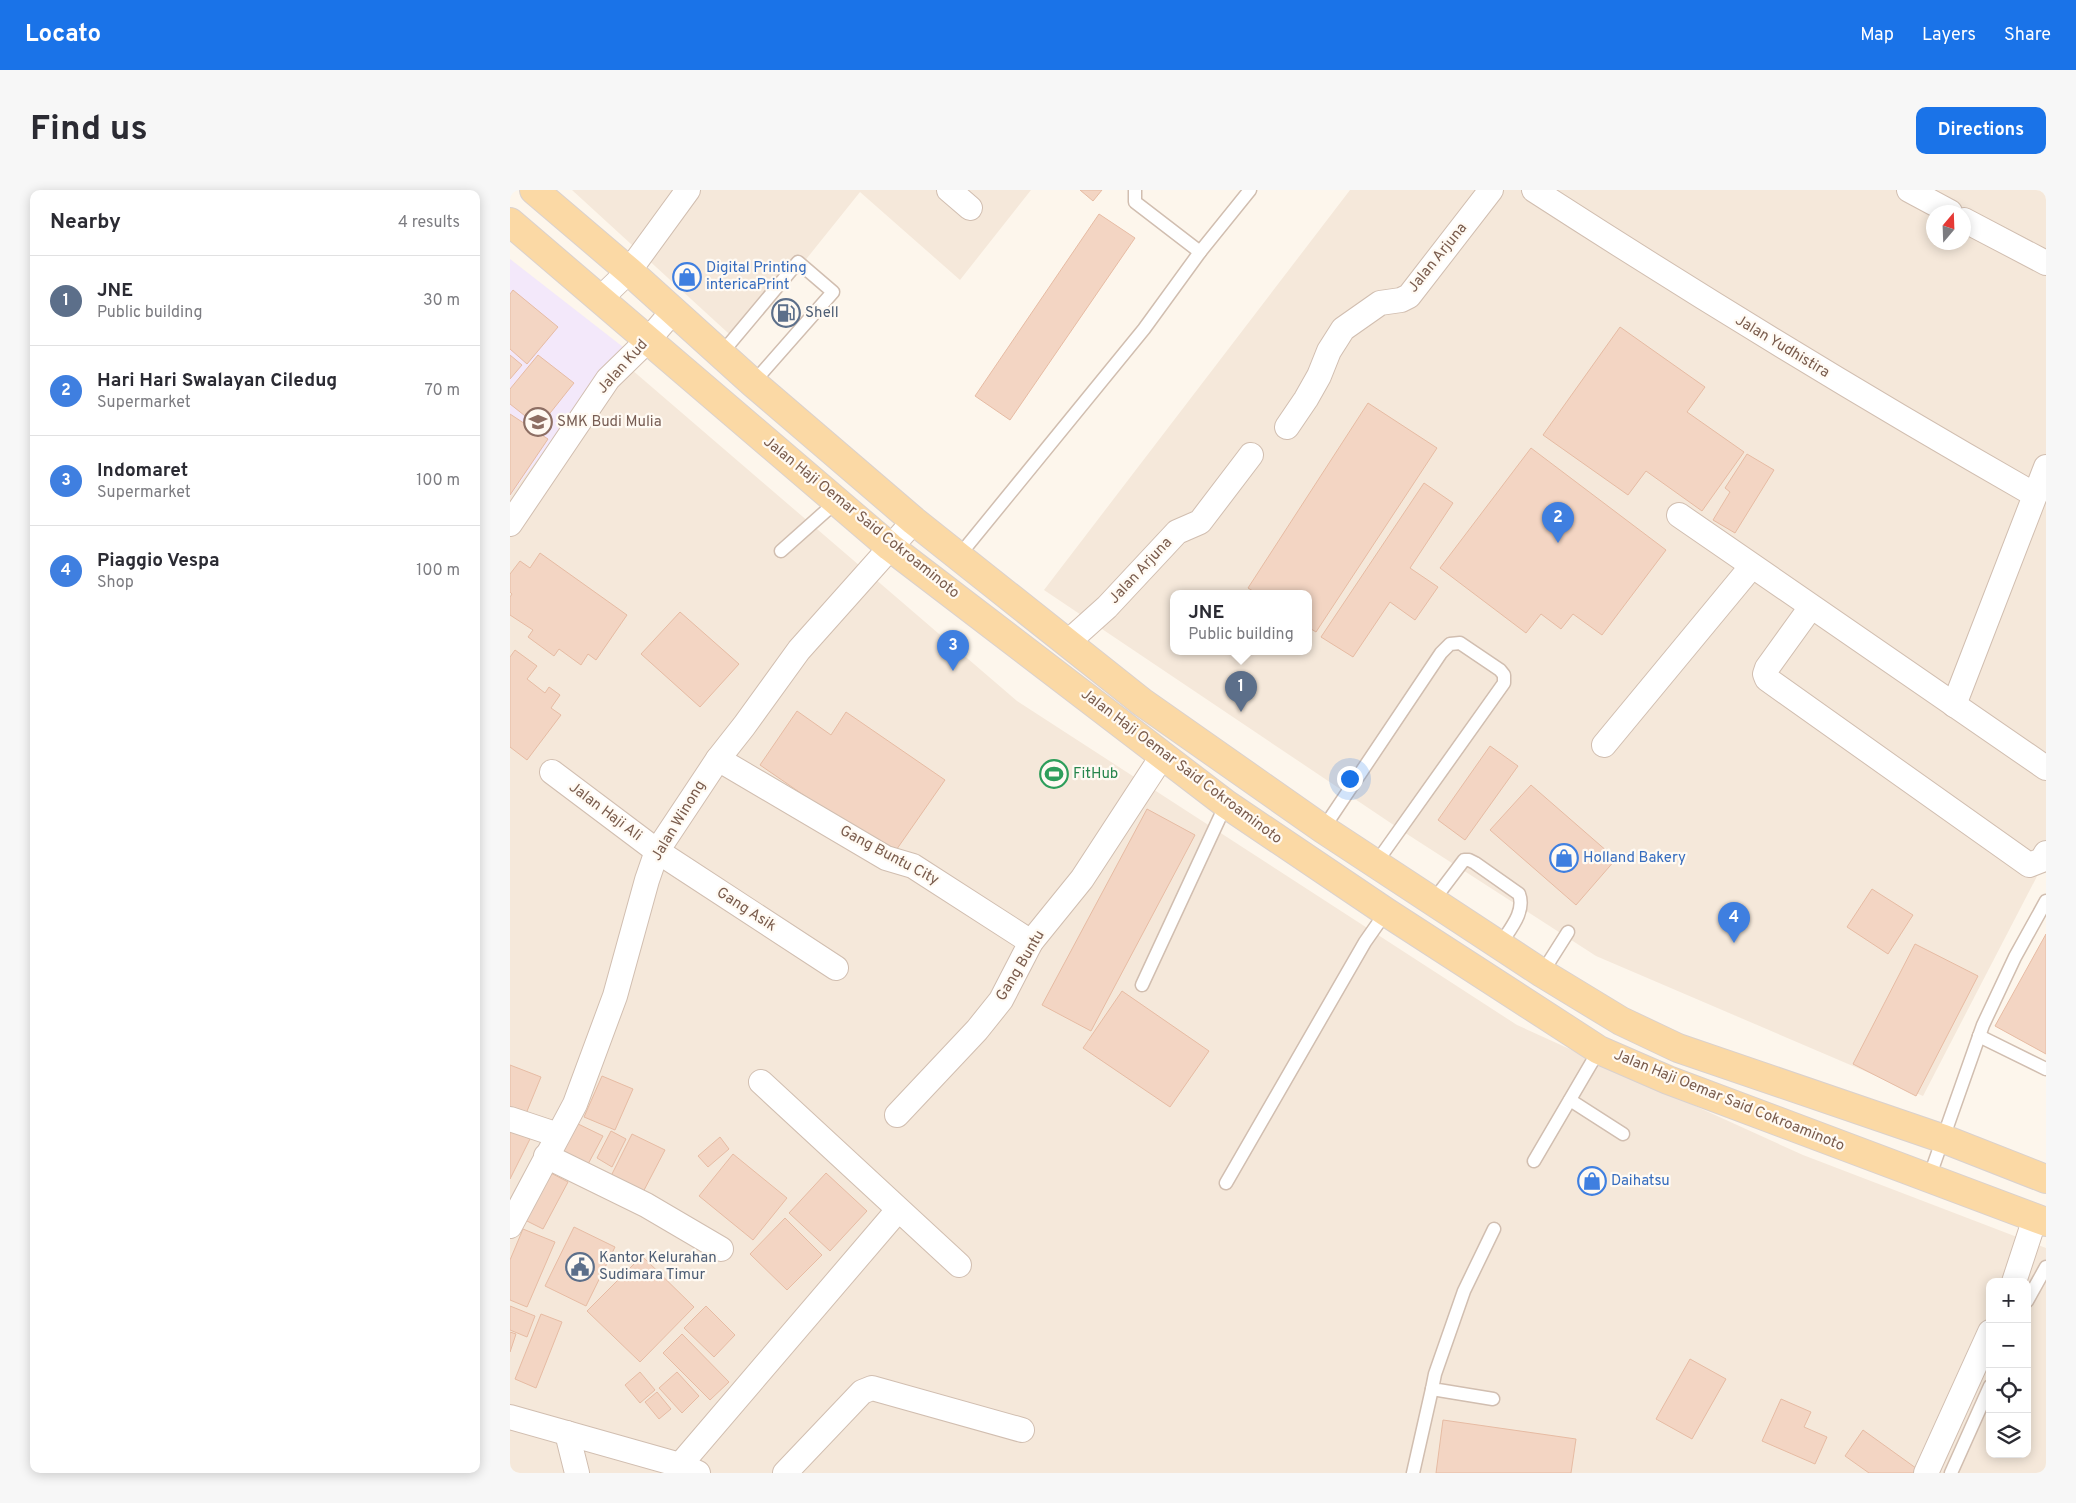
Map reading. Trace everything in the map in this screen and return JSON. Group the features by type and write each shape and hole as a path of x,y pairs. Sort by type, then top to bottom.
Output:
{"main road":[{"name":"Jalan Haji Oemar Said Cokroaminoto","path":"534,190 753,383 914,521 1142,702 1323,829 1542,973 1621,1020 1678,1048 1944,1139 2046,1179"},
{"name":"Jalan Haji Oemar Said Cokroaminoto","path":"510,222 890,547 1226,804 1386,912 1599,1050 1668,1080 2040,1220"}],"street":[{"path":"601,298 628,271 688,190"},
{"path":"949,190 970,208"},
{"name":"Jalan Arjuna","path":"1287,427 1306,399 1319,376 1329,352 1343,329 1380,303 1409,296 1491,190"},
{"name":"Jalan Yudhistira","path":"1534,190 1679,284 1839,381 2035,495"},
{"path":"1909,190 1937,205"},
{"path":"1971,224 2046,263"},
{"name":"Jalan Kud","path":"510,524 608,379 649,339 673,311"},
{"name":"Jalan Arjuna","path":"1068,642 1107,607 1177,532 1200,522 1251,455"},
{"path":"1954,705 2046,467"},
{"path":"1679,516 2046,768"},
{"name":"Jalan Winong","path":"510,1225 575,1104 612,1004 657,851 718,759 799,650 914,521"},
{"path":"1604,745 1752,566"},
{"path":"1810,607 1767,668 1765,674 1767,679 2029,865 2042,860 2046,852"},
{"name":"Gang Buntu","path":"897,1114 977,1030 1001,1000 1031,942 1082,879 1163,755"},
{"name":"Gang Buntu City","path":"718,759 886,858 913,866 1031,942"},
{"name":"Jalan Haji Ali","path":"552,772 657,851"},
{"name":"Gang Asik","path":"657,851 836,968"},
{"path":"760,1082 959,1265"},
{"path":"510,1119 558,1135"},
{"path":"546,1156 646,1205 722,1249"},
{"path":"510,1417 689,1469 898,1210"},
{"path":"2016,1278 2040,1220"},
{"path":"1926,1473 1986,1341"},
{"path":"785,1473 862,1392 872,1388 1022,1430"},
{"path":"567,1433 577,1473"}],"lane":[{"path":"1135,190 1135,202 1200,252"},
{"path":"958,556 1144,329 1200,252 1250,190"},
{"path":"721,354 798,262 833,292 753,383"},
{"path":"782,552 836,502"},
{"path":"1323,829 1441,653 1450,644 1460,643 1500,670 1504,674 1504,683 1376,863"},
{"path":"1142,984 1226,804"},
{"path":"1433,901 1464,860 1475,863 1519,894 1522,902 1521,909 1500,945"},
{"path":"1929,1178 1979,1036 2015,957 2046,901"},
{"path":"1226,1183 1365,942 1386,912"},
{"path":"1542,973 1568,932"},
{"path":"1979,1036 2046,1070"},
{"path":"1534,1161 1599,1050"},
{"path":"1570,1100 1623,1134"},
{"path":"1413,1473 1434,1374 1464,1291 1494,1229"},
{"path":"2031,1295 2044,1275"},
{"path":"1432,1389 1493,1399"},
{"path":"1951,1473 1986,1395"}],"shaded area":[{"path":"572,190 1031,190 960,280 860,192 739,343"},
{"path":"1350,190 2046,190 2046,859 1923,1096 1596,956 1410,836 1044,590"},
{"name":"SMK Budi Mulia","path":"510,259 623,347 510,496"},
{"path":"510,265 1017,701 1517,1025 1803,1155 2046,1248 2046,1473 510,1473"}],"building":[{"path":"1080,190 1102,190 1093,201"},
{"path":"1099,214 1135,238 1010,420 975,396"},
{"path":"513,290 558,327 527,364 510,349 510,294"},
{"path":"1620,327 1705,387 1687,412 1744,452 1702,511 1646,471 1628,495 1543,435"},
{"path":"510,355 522,365 510,379"},
{"path":"538,355 574,383 539,427 510,404 510,389"},
{"path":"1368,403 1437,448 1316,632 1312,630 1312,590 1251,590 1248,588"},
{"path":"510,414 548,439 510,495"},
{"path":"1531,448 1666,550 1602,635 1573,614 1561,629 1541,614 1526,633 1440,568"},
{"path":"1747,454 1774,470 1735,533 1713,520 1730,492 1725,488"},
{"path":"1424,483 1453,503 1410,568 1438,587 1415,620 1390,602 1353,657 1321,637"},
{"path":"540,553 627,615 596,660 588,654 581,665 559,649 554,656 528,637 533,630 510,615 510,597 512,594 510,592 510,574 520,561 530,568"},
{"path":"680,612 739,664 700,707 641,654"},
{"path":"515,650 537,666 527,679 545,693 549,687 560,695 551,708 561,715 527,760 510,747 510,657"},
{"path":"797,711 831,735 846,712 945,780 892,856 760,765"},
{"path":"1490,746 1518,766 1465,840 1438,820"},
{"path":"1531,785 1616,859 1576,905 1490,830"},
{"path":"1147,809 1195,835 1091,1031 1042,1005"},
{"path":"1872,889 1913,915 1888,954 1847,927"},
{"path":"2046,934 2046,1054 1995,1026"},
{"path":"1915,944 1978,976 1916,1096 1853,1064"},
{"path":"1122,991 1209,1051 1170,1107 1083,1048"},
{"path":"510,1065 541,1077 525,1116 510,1109"},
{"path":"602,1076 633,1089 615,1130 584,1117"},
{"path":"574,1122 603,1136 587,1166 558,1152"},
{"path":"510,1129 530,1139 510,1179"},
{"path":"611,1131 626,1139 612,1167 597,1158"},
{"path":"632,1134 665,1150 642,1194 610,1178"},
{"path":"720,1137 729,1149 708,1167 698,1156"},
{"path":"733,1154 787,1198 753,1240 699,1196"},
{"path":"547,1171 568,1182 543,1229 521,1218"},
{"path":"826,1173 867,1211 830,1251 789,1213"},
{"path":"785,1218 822,1255 787,1290 750,1254"},
{"name":"Kantor Kelurahan Sudimara Timur","path":"574,1227 615,1247 586,1306 545,1286"},
{"path":"523,1229 555,1242 527,1307 510,1300 510,1260"},
{"path":"642,1256 694,1307 640,1362 587,1311"},
{"path":"510,1306 535,1316 527,1337 510,1330"},
{"path":"706,1306 735,1335 714,1357 684,1328"},
{"path":"541,1314 562,1322 536,1388 515,1379"},
{"path":"510,1332 516,1334 510,1352"},
{"path":"682,1334 729,1382 710,1400 663,1353"},
{"path":"1690,1359 1726,1379 1692,1439 1656,1419"},
{"path":"640,1372 655,1390 640,1403 625,1385"},
{"path":"677,1372 699,1396 682,1413 659,1388"},
{"path":"657,1392 671,1409 659,1419 645,1402"},
{"path":"1781,1399 1811,1412 1804,1427 1827,1437 1815,1464 1762,1441"},
{"path":"1443,1420 1576,1439 1571,1473 1436,1473"},
{"path":"1863,1430 1920,1471 1919,1473 1869,1473 1845,1456"}],"place":[{"name":"Digital Printing intericaPrint","path":"687,277"},
{"name":"Shell","path":"786,313"},
{"name":"SMK Budi Mulia","path":"538,422"},
{"name":"Hari Hari Swalayan Ciledug","path":"1558,543"},
{"name":"Indomaret","path":"953,671"},
{"name":"JNE","path":"1241,712"},
{"name":"FitHub","path":"1054,774"},
{"name":"Holland Bakery","path":"1564,858"},
{"name":"Piaggio Vespa","path":"1734,943"},
{"name":"Daihatsu","path":"1592,1181"},
{"name":"Kantor Kelurahan Sudimara Timur","path":"580,1267"}]}
